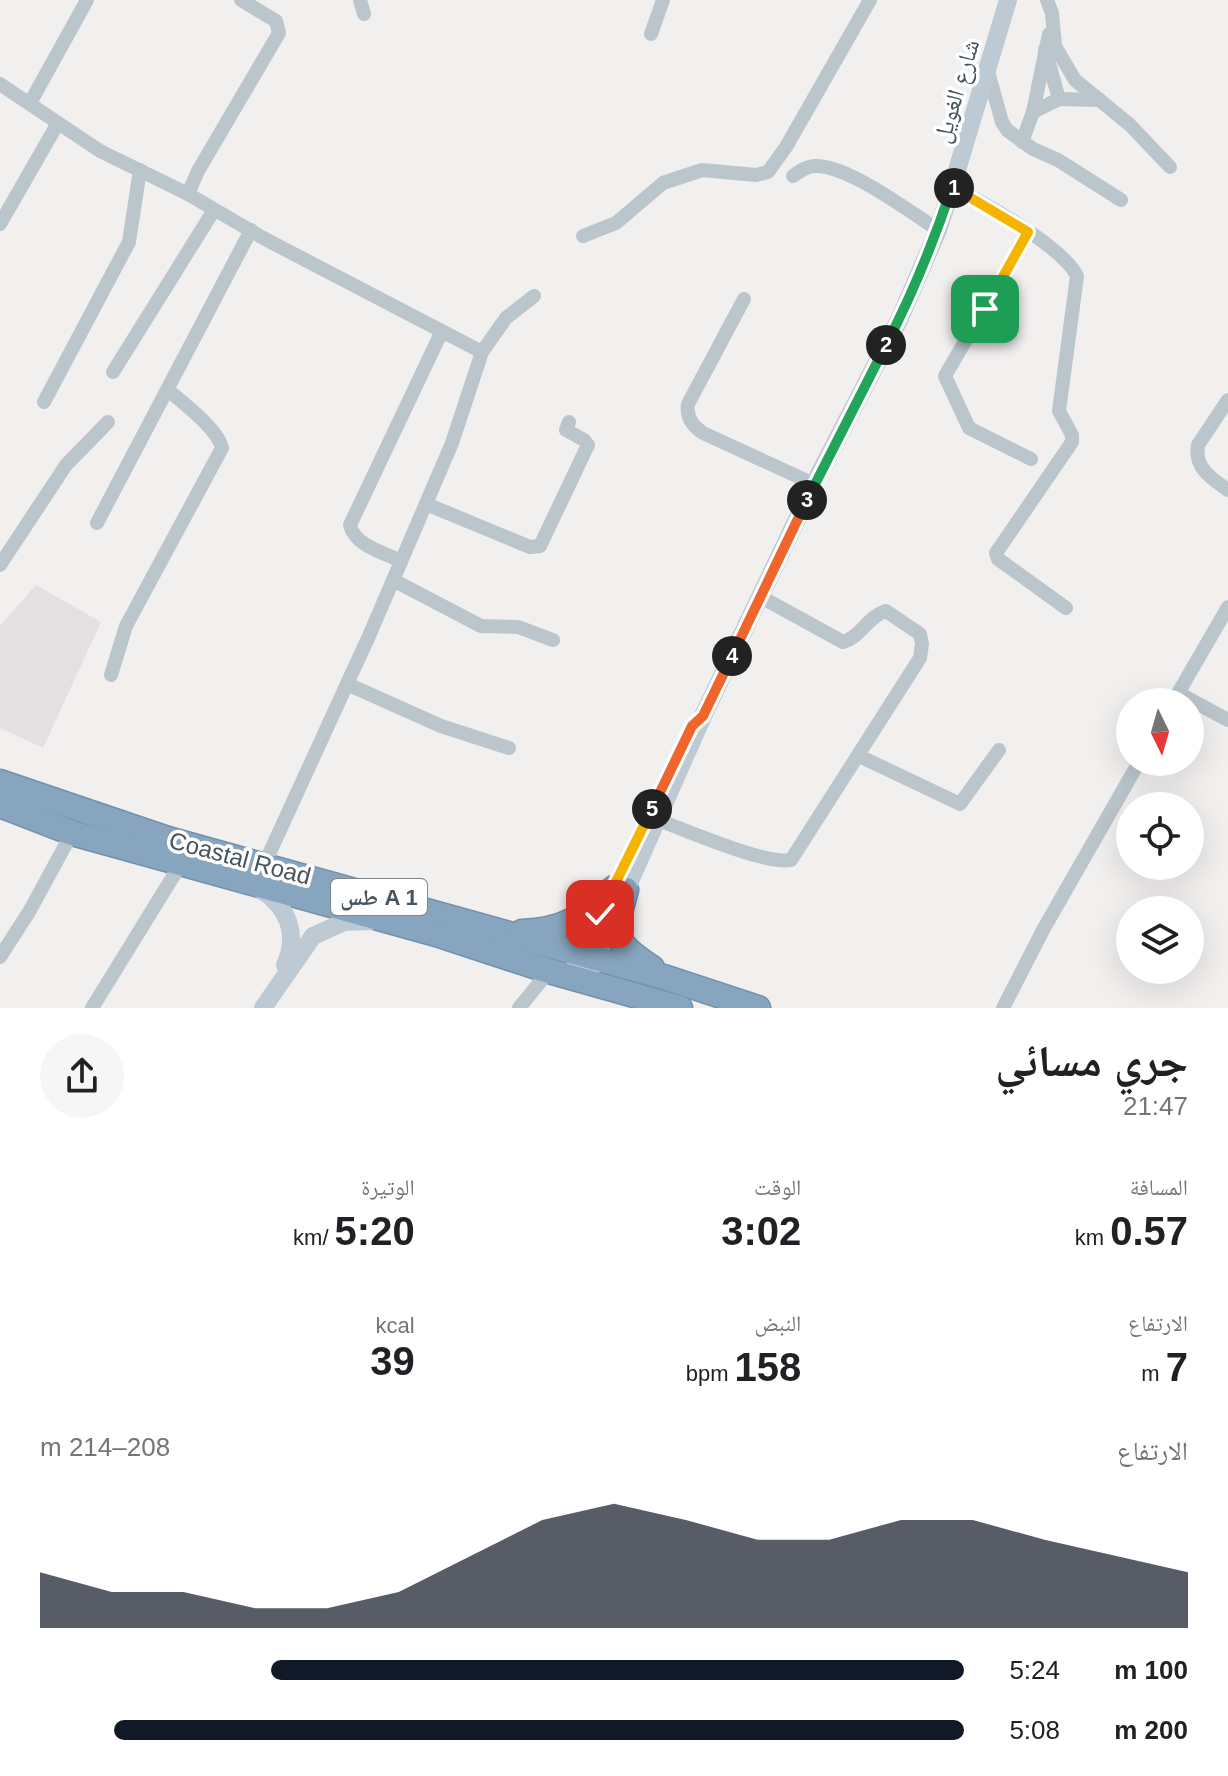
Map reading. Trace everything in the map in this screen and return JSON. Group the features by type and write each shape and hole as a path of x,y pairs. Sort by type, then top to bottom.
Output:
{"highway":[{"name":"Coastal Road","path":"0,782 168,839 390,922 576,968 667,978 758,1008"},
{"name":"Coastal Road","path":"0,805 72,833 182,862 256,873 503,932 576,968 680,1008"},
{"path":"503,932 557,929 620,889"},
{"path":"620,889 619,938 624,948 667,978"}],"street":[{"path":"30,103 87,0"},
{"path":"188,194 198,171 279,33 276,21 241,0"},
{"path":"651,34 663,0"},
{"path":"583,236 616,223 663,183 702,170 756,175 768,172 786,147 870,0"},
{"name":"شارع الغويل","path":"576,968 658,820 703,716 814,484 900,318 938,230 1008,0"},
{"path":"1047,0 1055,46 1075,80 1130,125 1170,167"},
{"path":"1022,142 1033,112 1053,22"},
{"path":"1045,49 1059,99"},
{"path":"988,72 1002,122 1022,142 1058,160 1121,200"},
{"path":"0,84 100,151 188,194 482,352"},
{"path":"1033,112 1059,99 1100,100"},
{"path":"0,224 58,123"},
{"path":"793,176 808,167 819,166 842,173 868,185 938,230"},
{"path":"44,402 129,242 140,170"},
{"path":"952,187 1028,232 1072,268 1077,276 1059,411 1072,435 1072,442 996,553 998,559 1066,608"},
{"path":"113,372 214,210"},
{"path":"97,523 251,230"},
{"path":"1028,232 945,376 969,428 1031,459"},
{"path":"279,983 292,943 292,931 280,906 256,873 347,684 426,504 452,443 482,352 502,322 534,296"},
{"path":"744,299 688,404 688,414 703,433 814,484"},
{"path":"401,561 363,543 354,536 350,525 442,331"},
{"path":"111,675 126,626 222,448 221,441 210,429 168,390"},
{"path":"1228,400 1198,445 1197,453 1202,470 1228,490"},
{"path":"0,565 66,465 108,422"},
{"path":"426,504 530,547 540,546 588,445 566,430 569,422"},
{"path":"393,580 481,626 513,626 553,640"},
{"path":"658,820 743,851 776,860 791,860 915,669 922,644 920,634 884,611 855,636 843,642 761,597"},
{"path":"1182,688 1228,607"},
{"path":"347,684 441,726 509,748"},
{"path":"1204,710 1228,720"},
{"name":"شارع الغويل","path":"620,889 692,726 703,716"},
{"path":"859,756 960,804 999,750"},
{"path":"1003,1008 1043,930 1131,776"},
{"path":"0,957 29,912 72,833"},
{"path":"92,1008 182,862"},
{"path":"263,1008 313,936 344,922 390,922"},
{"path":"519,1008 576,968"}],"shaded area":[{"path":"36,585 101,622 43,748 0,728 0,626"}],"route":[{"path":"600,914 692,726 703,716 814,484 900,318 938,230 952,187 1028,232 985,309"}]}
